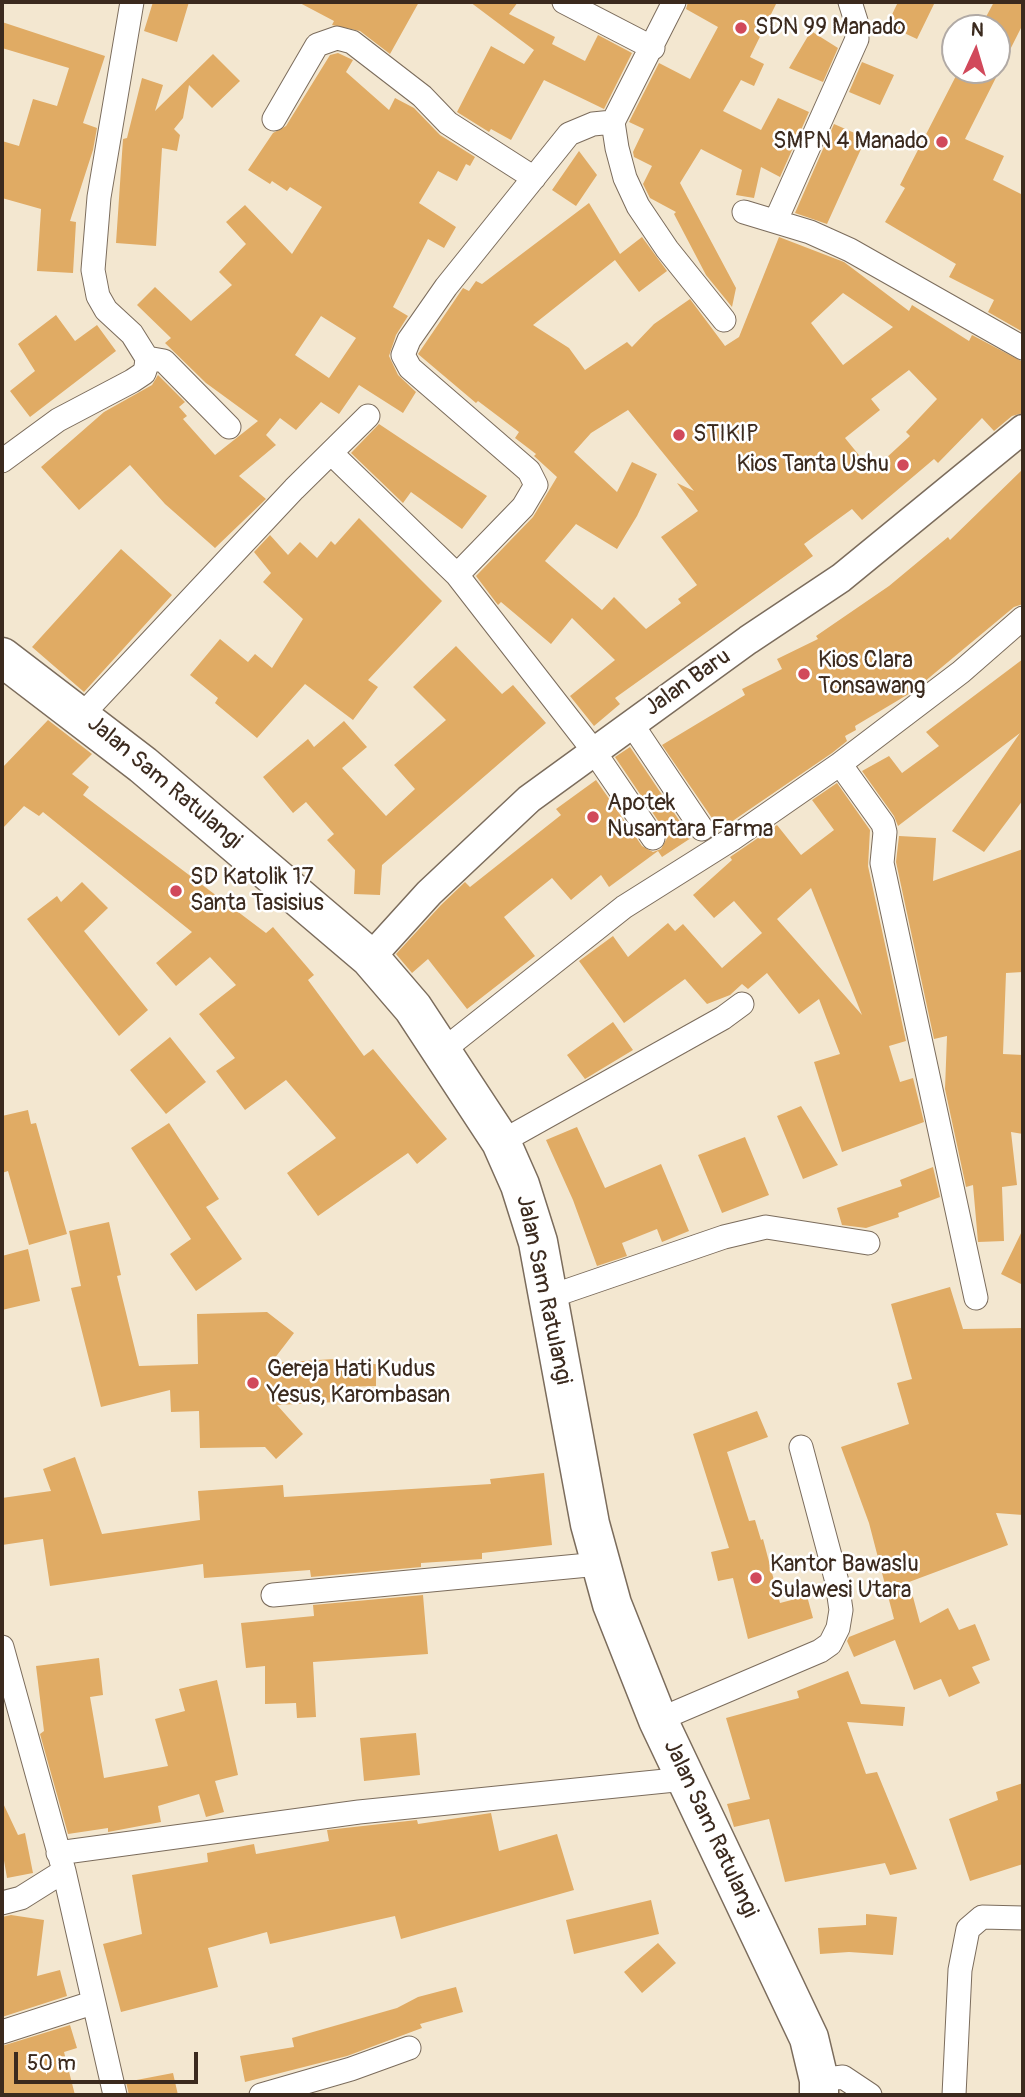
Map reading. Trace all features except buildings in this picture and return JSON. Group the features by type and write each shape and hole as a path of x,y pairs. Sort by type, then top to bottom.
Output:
{"highway":[{"name":"Jalan Sam Ratulangi","path":"2,657 82,715 370,958 413,1008 500,1142 520,1185 538,1242 546,1298 599,1564 658,1720 809,2038 819,2088"}],"street":[{"path":"2,461 58,420 144,373 146,358 132,334 106,310 98,296 93,270 99,197 132,2"},
{"path":"564,2 653,48"},
{"path":"674,2 653,48 613,122 625,178 638,206 667,249 724,320"},
{"path":"776,220 857,39 858,30 850,2"},
{"path":"274,119 317,45 337,38 352,42 422,96 448,123 534,178"},
{"path":"457,575 523,507 536,485 529,471 410,368 403,355 409,340 446,287 569,134 593,124 613,122"},
{"path":"744,212 776,220 850,250 1023,348"},
{"path":"146,358 164,361 229,427"},
{"path":"82,715 294,489 368,416"},
{"name":"Jalan Baru","path":"370,958 429,893 529,799 631,723 841,578 1023,429"},
{"path":"331,453 457,575 593,750 653,838"},
{"path":"442,1051 624,907 732,839 840,764 961,672 1023,618"},
{"path":"631,723 702,829"},
{"path":"840,764 883,824 885,832 881,863 976,1298"},
{"path":"500,1142 723,1018 742,1004"},
{"path":"546,1298 724,1237 766,1227 868,1243"},
{"path":"658,1720 820,1651 830,1644 838,1628 841,1610 837,1582 801,1447"},
{"path":"273,1595 599,1564"},
{"path":"2,1647 61,1862 115,2095"},
{"path":"2,1903 21,1898 61,1862 359,1812 685,1779"},
{"path":"954,2095 960,1970 968,1929 982,1917 1023,1917"},
{"path":"2,2032 92,2003"},
{"path":"261,2095 351,2069 409,2048"},
{"path":"819,2088 843,2077 870,2095"}],"place":[{"name":"SDN 99 Manado","path":"741,28"},
{"name":"SMPN 4 Manado","path":"942,142"},
{"name":"STIKIP","path":"679,435"},
{"name":"Kios Tanta Ushu","path":"903,465"},
{"name":"Kios Clara Tonsawang","path":"804,674"},
{"name":"Apotek Nusantara Farma","path":"593,817"},
{"name":"SD Katolik 17 Santa Tasisius","path":"176,891"},
{"name":"Gereja Hati Kudus Yesus, Karombasan","path":"253,1383"},
{"name":"Kantor Bawaslu Sulawesi Utara","path":"756,1578"}]}
